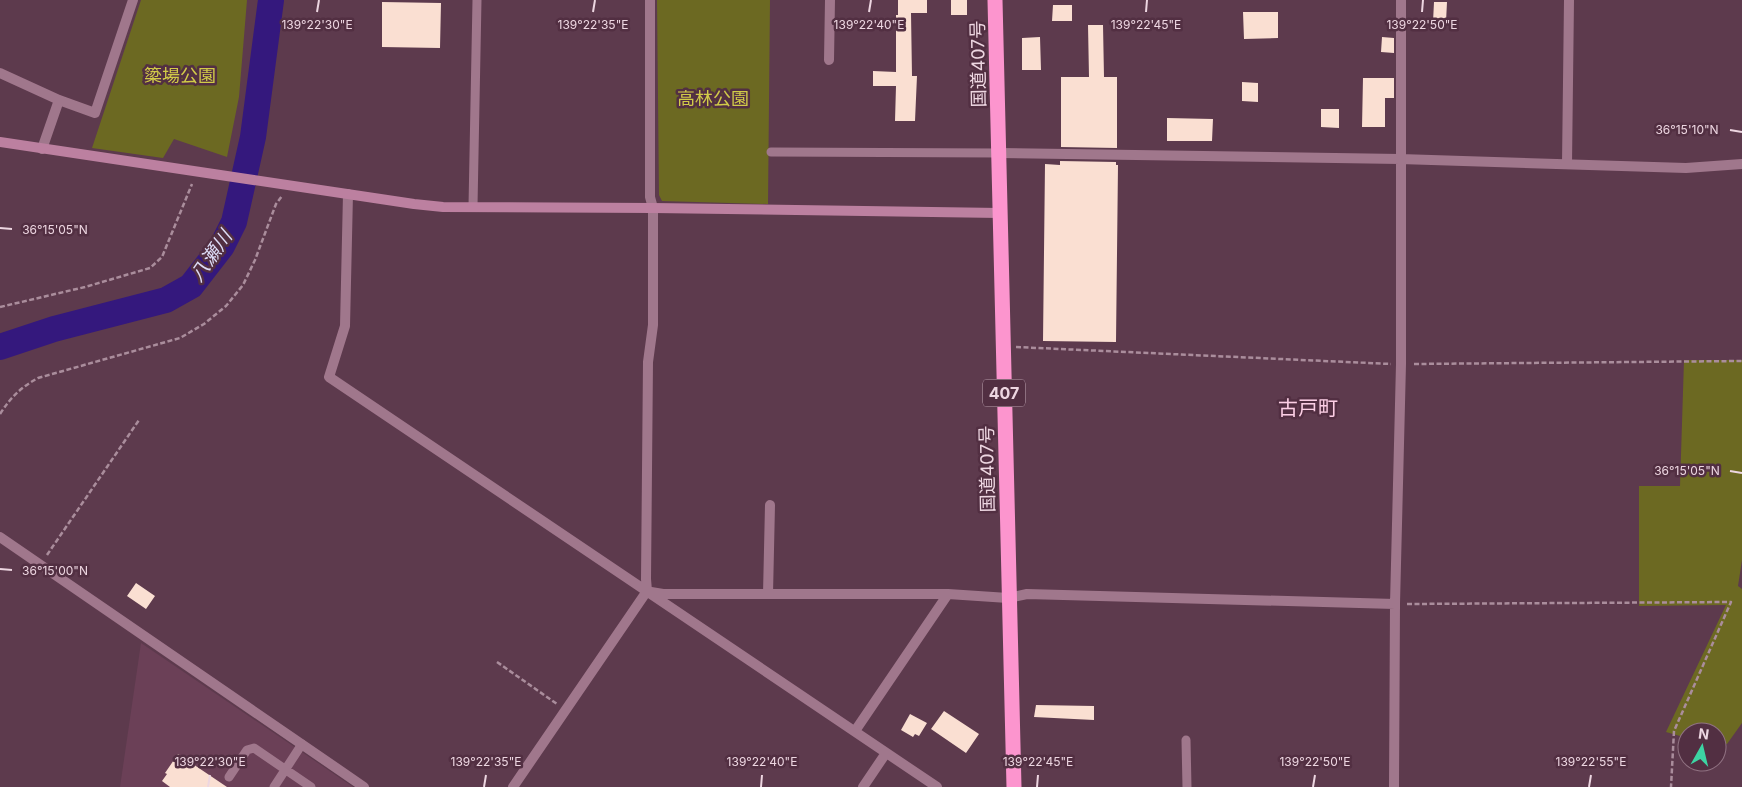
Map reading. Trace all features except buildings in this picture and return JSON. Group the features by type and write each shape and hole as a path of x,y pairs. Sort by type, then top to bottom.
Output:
{"highway":[{"name":"国道407号","path":"995,0 1014,787"}],"street":[{"path":"0,73 59,100 95,113 133,0"},
{"path":"513,787 647,591 648,362 653,325 653,208 650,197 650,0"},
{"path":"829,60 830,0"},
{"path":"1394,787 1395,604 1401,364 1401,0"},
{"path":"1566,164 1569,0"},
{"path":"42,149 59,100"},
{"path":"0,142 414,204 443,206 1000,213"},
{"path":"998,153 1400,159 1686,168 1742,164"},
{"path":"348,194 346,326 329,377 937,787"},
{"path":"768,594 770,505"},
{"path":"0,537 364,787"},
{"path":"647,591 663,594 948,594 1008,598 1027,594 1395,604"},
{"path":"854,731 948,594"},
{"path":"863,787 886,753"}],"lane":[{"path":"474,206 477,0"},
{"path":"771,152 998,153"},
{"path":"1186,740 1186,787"},
{"path":"274,787 302,744"},
{"path":"229,777 248,750 254,748 311,787"}],"path":[{"path":"0,308 85,287 150,268 162,257 193,182"},
{"path":"0,414 9,400 22,386 38,378 180,338 204,324 226,306 243,285 255,260 276,204 282,196"},
{"path":"1004,349 1022,346 1401,364 1742,361"},
{"path":"40,565 139,420"},
{"path":"1395,604 1731,602 1674,731 1671,787"},
{"path":"497,662 565,710"}],"shaded area":[{"path":"141,643 299,750 353,787 120,787"}],"green space":[{"name":"簗場公園","path":"141,0 247,0 239,97 227,157 174,139 163,158 92,148"},
{"name":"高林公園","path":"657,0 770,0 768,204 662,201 659,195"},
{"path":"1684,360 1742,360 1742,560 1738,586 1742,589 1742,723 1727,744 1727,722 1677,722 1677,735 1666,732 1726,605 1639,606 1639,486 1680,486"}],"waterway":[{"name":"八瀬川","path":"0,347 54,329 166,300 191,286 222,246 234,222 253,137 271,0"}],"district":[{"name":"古戸町","path":"1308,408"}]}
